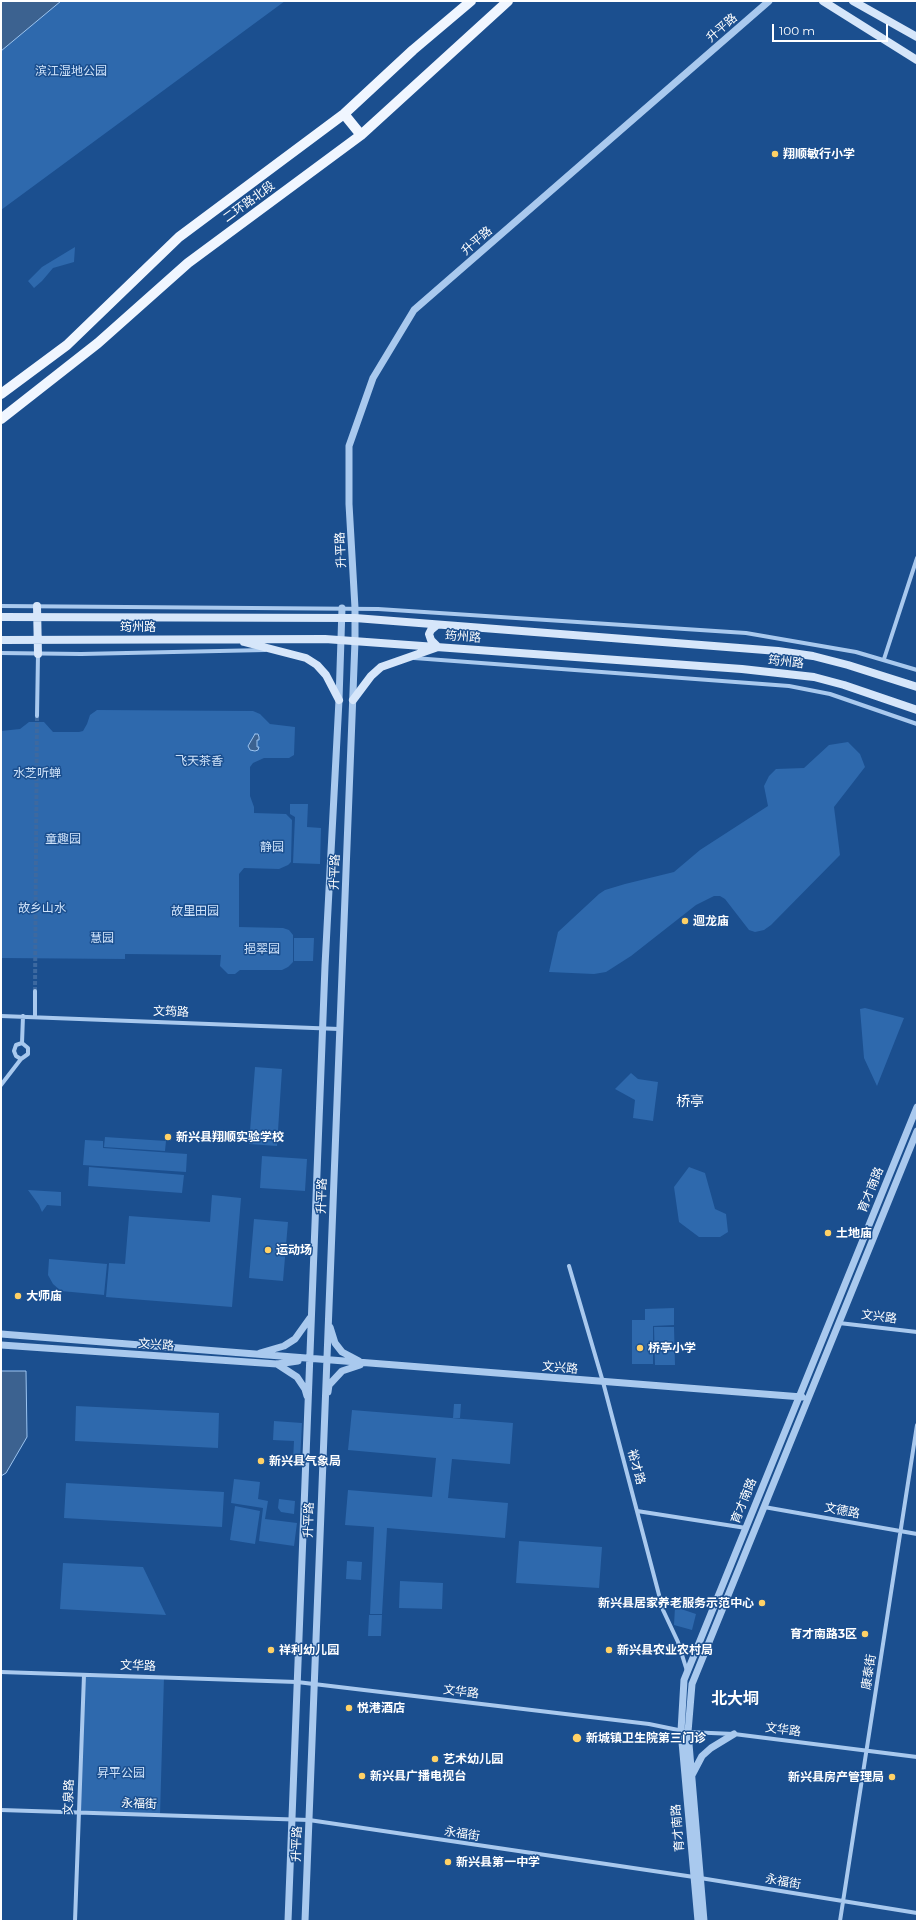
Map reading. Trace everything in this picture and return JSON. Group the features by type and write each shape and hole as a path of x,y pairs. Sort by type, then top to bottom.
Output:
{"main road":[{"name":"二环路北段","path":"1,394 67,345 179,237 344,114 413,50 471,1"},
{"name":"二环路北段","path":"1,418 98,343 188,263 361,135 508,1"},
{"path":"823,1 917,60"},
{"path":"853,1 917,37"},
{"path":"344,114 361,135"},
{"path":"37,606 38,654"},
{"name":"筠州路","path":"1,617 355,618 437,624 778,651 813,656 848,665 917,687"},
{"path":"353,700 371,676 381,666 409,658 438,647 431,640 429,634 437,624"},
{"path":"234,639 306,658 317,665 326,675 339,700"},
{"name":"筠州路","path":"1,640 342,640 742,669 814,677 844,685 917,710"}],"street":[{"name":"升平路","path":"305,1921 355,641 355,608 349,504 349,446 373,378 414,310 765,3"},
{"path":"884,659 917,558"},
{"path":"1,606 355,608 432,612 746,634 856,652 884,659 917,670"},
{"name":"升平路","path":"288,1921 322,1028 342,640 342,608"},
{"path":"1,653 38,654 272,650"},
{"path":"37,716 38,654"},
{"path":"409,658 789,686 830,694 917,724"},
{"path":"35,991 35,1017"},
{"name":"文筠路","path":"1,1016 339,1029"},
{"path":"22,1043 23,1016"},
{"path":"1,1085 21,1059 26,1057 29,1051 27,1046 22,1043"},
{"path":"21,1059 16,1056 14,1051 16,1045 22,1043"},
{"name":"育才南路","path":"704,1921 697,1877 685,1731 684,1680 917,1108"},
{"name":"育才南路","path":"698,1921 691,1777 685,1731 692,1684 917,1131"},
{"name":"裕才路","path":"569,1266 603,1382 663,1610 678,1642 687,1671"},
{"path":"253,1354 284,1346 295,1339 311,1316"},
{"path":"328,1321 334,1344 342,1352 352,1358 366,1363"},
{"name":"文兴路","path":"839,1323 917,1332"},
{"name":"文兴路","path":"1,1334 808,1398"},
{"path":"67,1340 67,1349"},
{"name":"文兴路","path":"1,1345 277,1364 310,1359"},
{"path":"325,1404 329,1385 338,1374 342,1371 366,1363"},
{"path":"277,1364 297,1377 305,1389 308,1400"},
{"name":"康泰街","path":"840,1921 917,1425"},
{"name":"文德路","path":"764,1506 917,1534"},
{"path":"637,1511 746,1528"},
{"name":"文华路","path":"1,1672 297,1682 650,1724 685,1731 734,1734 917,1757"},
{"name":"文泉路","path":"75,1921 84,1675"},
{"path":"691,1777 702,1756 710,1748 734,1734"},
{"name":"永福街","path":"1,1810 309,1820 697,1877 917,1913"}],"green space":[{"name":"滨江湿地公园","path":"1,1 285,1 1,210"},
{"path":"75,247 74,262 53,268 34,288 28,281 42,267"},
{"path":"97,710 253,711 260,714 270,724 295,727 294,755 289,758 264,758 253,763 250,767 250,796 254,807 254,813 286,814 292,820 291,862 279,869 244,868 239,874 239,927 283,928 289,930 293,935 293,962 288,967 282,970 240,970 235,974 228,974 220,966 221,955 125,954 125,959 1,958 1,731 20,729 29,722 44,722 53,732 79,732 83,731 90,715"},
{"path":"848,742 860,754 865,767 834,807 840,855 771,925 764,930 755,932 749,930 725,899 720,896 714,896 696,905 631,956 606,972 594,974 549,972 558,932 599,894 605,890 625,884 674,872 700,850 768,806 764,786 769,776 776,769 804,768 829,745"},
{"path":"290,804 308,804 307,827 321,828 320,864 293,863 295,817 290,814"},
{"path":"294,938 314,938 313,961 294,961"},
{"path":"865,1008 904,1018 877,1086 864,1058 860,1009"},
{"path":"255,1067 282,1069 277,1146 249,1144"},
{"path":"631,1073 638,1079 658,1082 653,1121 633,1118 635,1100 615,1089"},
{"path":"105,1137 166,1141 165,1151 104,1147"},
{"path":"85,1140 103,1141 103,1148 187,1154 186,1172 83,1165"},
{"path":"262,1156 307,1159 305,1191 260,1188"},
{"path":"89,1167 184,1175 182,1193 88,1186"},
{"path":"689,1167 705,1173 715,1209 726,1214 728,1232 720,1237 699,1237 679,1222 674,1187"},
{"path":"28,1190 61,1192 61,1206 47,1205 42,1212 39,1205"},
{"path":"212,1195 241,1198 232,1307 106,1297 109,1263 125,1264 129,1216 210,1222"},
{"name":"运动场","path":"254,1219 288,1222 283,1281 249,1278"},
{"path":"49,1259 107,1264 104,1295 61,1291 53,1284 48,1275"},
{"path":"674,1308 674,1325 653,1326 653,1364 632,1364 632,1320 645,1320 645,1309"},
{"path":"654,1327 674,1327 675,1365 655,1365"},
{"path":"454,1404 461,1404 460,1418 453,1418"},
{"path":"76,1406 219,1413 218,1448 75,1441"},
{"path":"352,1410 513,1423 510,1464 452,1459 448,1498 508,1503 505,1538 387,1528 382,1614 370,1614 374,1527 345,1525 348,1490 432,1497 436,1458 348,1450"},
{"path":"274,1421 302,1423 300,1461 293,1461 294,1441 273,1440"},
{"path":"234,1479 260,1482 258,1499 268,1501 265,1519 297,1523 294,1546 259,1541 263,1508 231,1503"},
{"path":"66,1483 224,1492 222,1527 64,1518"},
{"path":"279,1499 295,1501 294,1514 281,1512 278,1508"},
{"path":"235,1506 260,1511 255,1544 230,1540"},
{"path":"519,1541 602,1547 599,1588 516,1583"},
{"path":"347,1561 362,1562 361,1580 346,1579"},
{"path":"63,1563 143,1567 166,1615 60,1609"},
{"path":"400,1581 443,1583 442,1609 399,1608"},
{"path":"675,1607 696,1614 692,1630 674,1625"},
{"path":"369,1615 382,1615 381,1636 368,1636"},
{"name":"昇平公园","path":"84,1675 164,1677 160,1815 79,1812"}],"shaded area":[{"path":"1,1 61,1 1,51"},
{"path":"255,734 258,734 259,737 259,740 257,740 257,747 259,747 258,750 255,751 250,750 248,746"},
{"path":"1,1371 26,1371 27,1437 6,1473 1,1476"}],"tunnel":[{"path":"35,991 37,716"}],"place":[{"name":"翔顺敏行小学","path":"775,154"},
{"name":"迴龙庙","path":"685,921"},
{"name":"新兴县翔顺实验学校","path":"168,1137"},
{"name":"土地庙","path":"828,1233"},
{"name":"运动场","path":"268,1250"},
{"name":"大师庙","path":"18,1296"},
{"name":"桥亭小学","path":"640,1348"},
{"name":"新兴县气象局","path":"261,1461"},
{"name":"新兴县居家养老服务示范中心","path":"762,1603"},
{"name":"育才南路3区","path":"865,1634"},
{"name":"祥利幼儿园","path":"271,1650"},
{"name":"新兴县农业农村局","path":"609,1650"},
{"name":"悦港酒店","path":"349,1708"},
{"name":"新城镇卫生院第三门诊","path":"577,1738"},
{"name":"艺术幼儿园","path":"435,1759"},
{"name":"新兴县广播电视台","path":"362,1776"},
{"name":"新兴县房产管理局","path":"892,1777"},
{"name":"新兴县第一中学","path":"448,1862"}],"district":[{"name":"桥亭","path":"690,1102"},
{"name":"北大垌","path":"735,1699"}],"park label":[{"name":"飞天茶香","path":"199,761"},
{"name":"水芝听蝉","path":"37,773"},
{"name":"童趣园","path":"63,839"},
{"name":"静园","path":"272,847"},
{"name":"故乡山水","path":"42,908"},
{"name":"故里田园","path":"195,911"},
{"name":"慧园","path":"102,938"},
{"name":"挹翠园","path":"262,949"}]}
